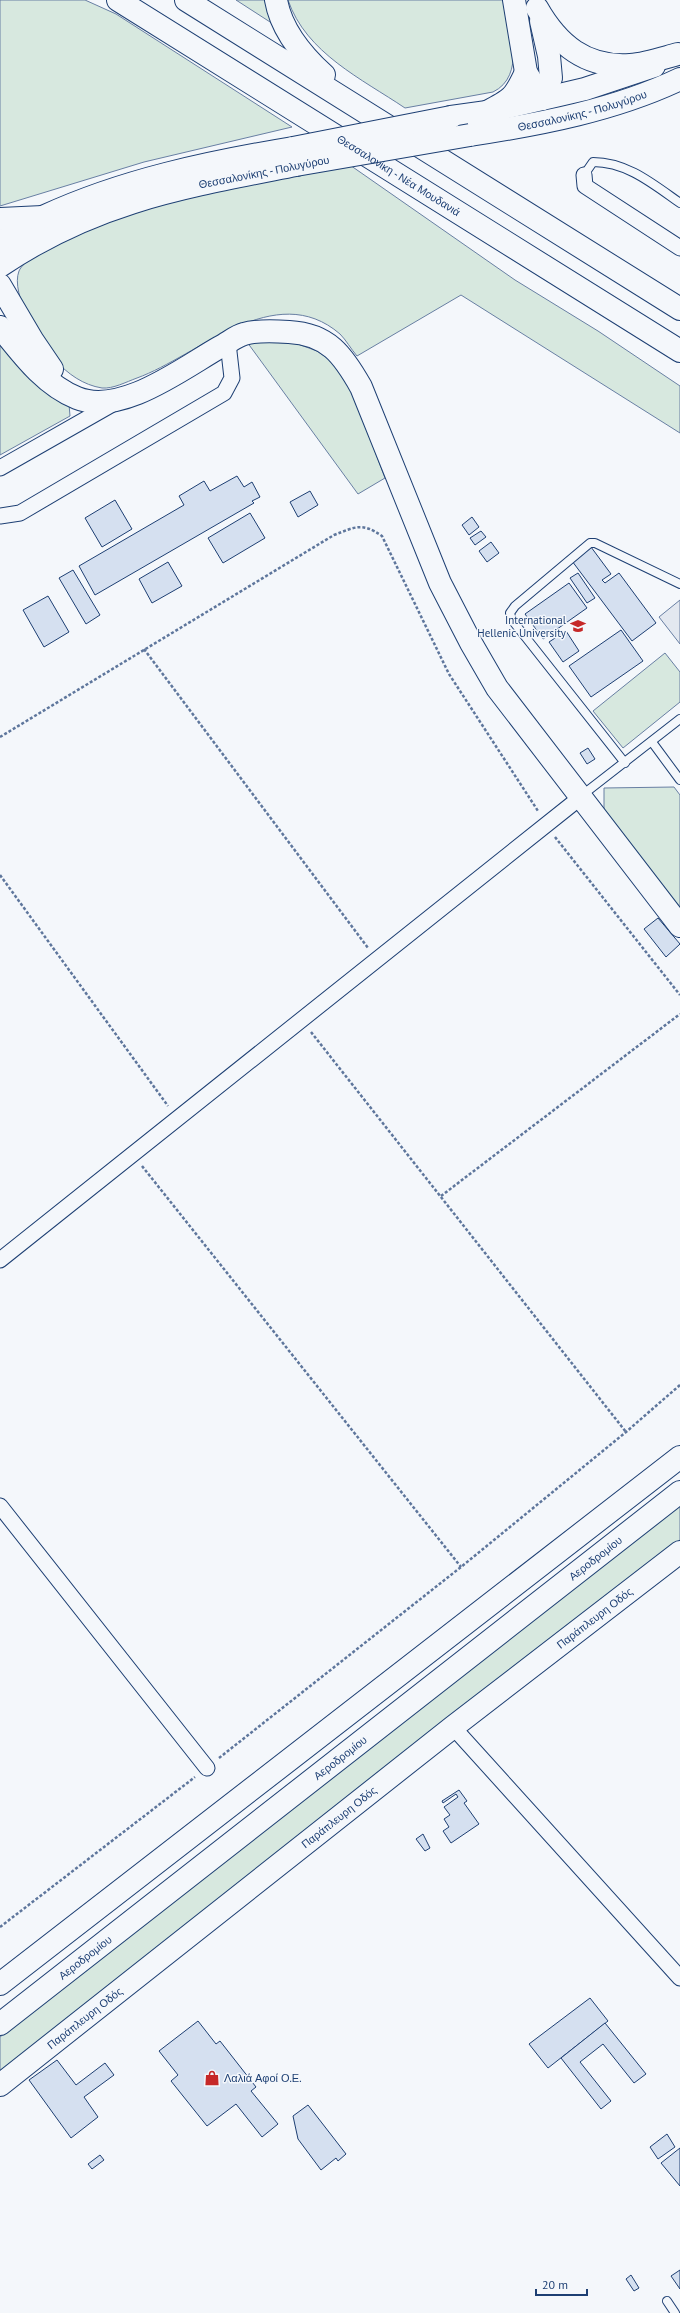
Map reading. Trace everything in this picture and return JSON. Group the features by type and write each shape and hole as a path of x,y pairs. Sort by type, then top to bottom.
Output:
{"main road":[{"path":"102,0 146,18"},
{"name":"Θεσσαλονίκη - Νέα Μουδανιά","path":"118,0 680,351"},
{"path":"186,0 355,104 680,309"},
{"path":"276,0 284,24 306,59 355,104"},
{"path":"514,0 526,72 542,99 574,114"},
{"path":"537,4 554,34 565,46 585,58 608,65 631,65 679,53"},
{"path":"508,130 526,116 542,99 551,78 549,56 537,4"},
{"name":"Θεσσαλονίκης - Πολυγύρου","path":"0,266 50,235 114,207 160,193 451,117 487,112 585,89 639,72 679,53"},
{"path":"487,112 509,101 514,95 526,72"},
{"name":"Θεσσαλονίκης - Πολυγύρου","path":"0,242 43,217 95,195 150,178 222,161 295,157 508,130 632,100 680,79"},
{"path":"0,219 43,217"},
{"path":"0,285 46,361 63,381 90,394 121,400"},
{"path":"0,327 34,368 62,390 77,398 92,402 121,400 147,388 244,334 276,331 304,333 328,343 346,360 361,387 440,583 470,644 497,688 680,926"},
{"path":"648,1481 680,1448"},
{"path":"0,1984 680,1457"},
{"name":"Αεροδρομίου","path":"0,2024 680,1492"},
{"name":"Παράπλευρη Οδός","path":"0,2085 453,1727 680,1552"}],"street":[{"path":"584,175 585,186 680,248"},
{"path":"0,516 20,513 224,393 232,378 228,343"},
{"path":"0,468 121,400"},
{"path":"0,1260 132,1153 377,960 546,823 581,797"},
{"path":"0,1506 207,1768"},
{"path":"453,1727 680,1978"}],"lane":[{"path":"584,175 593,162 610,162 641,176 680,202"},
{"path":"625,763 512,620 510,613 515,606 590,543 595,543 680,584"},
{"path":"581,797 680,719"},
{"path":"652,742 680,780"},
{"path":"667,2301 675,2313"}],"path":[{"path":"0,737 334,535 357,526 370,528 382,536 449,674 556,840 680,995"},
{"path":"144,649 377,960"},
{"path":"0,875 177,1118"},
{"path":"441,1196 680,1014"},
{"path":"302,1020 626,1432"},
{"path":"132,1153 461,1567"},
{"path":"0,1927 207,1768 461,1567 626,1432 680,1385"}],"shaded area":[{"path":"0,0 85,0 116,14 292,127 144,162 0,206"},
{"path":"236,0 269,0 284,31"},
{"path":"288,0 507,0 514,50 510,75 503,85 493,92 405,108 354,75 322,50 296,19"},
{"path":"347,163 515,280 598,331 680,386 680,433 461,295 357,356 340,334 315,319 289,314 263,318 237,327 161,367 124,383 106,388 95,387 82,382 65,370 55,360 42,342 22,305 17,281 19,271 26,263 38,253 55,243 113,216 140,205 165,199 207,192"},
{"path":"0,337 69,404 70,416 0,455"},
{"path":"247,342 295,343 317,351 336,364 351,387 385,478 358,494"},
{"path":"680,600 680,644 659,617"},
{"path":"665,653 680,672 680,702 623,748 593,711"},
{"path":"674,787 680,795 680,915 604,815 604,788"},
{"path":"680,1502 680,1540 0,2073 0,2037"}],"building":[{"path":"237,476 244,487 252,482 260,497 252,501 254,503 95,595 79,566 184,505 179,496 204,481 210,491"},
{"path":"310,491 318,505 298,517 290,502"},
{"path":"115,500 132,529 102,547 85,518"},
{"path":"250,513 265,538 223,563 208,538"},
{"path":"472,517 479,527 469,535 462,525"},
{"path":"481,531 486,537 475,545 470,538"},
{"path":"491,542 499,553 487,562 479,551"},
{"path":"591,547 611,574 602,580 605,583 619,573 656,623 632,641 572,561"},
{"path":"168,562 182,586 152,603 139,579"},
{"path":"73,570 100,615 86,624 59,578"},
{"path":"578,573 595,598 587,603 570,578"},
{"path":"569,583 587,608 543,639 525,614"},
{"path":"48,596 69,632 44,647 23,610"},
{"path":"621,630 643,661 591,697 569,666"},
{"path":"566,631 579,651 563,662 549,642"},
{"path":"588,748 595,759 587,764 580,753"},
{"path":"658,918 680,944 666,957 644,929"},
{"path":"459,1790 467,1801 464,1803 479,1824 451,1843 443,1831 449,1827 444,1819 450,1815 444,1807 458,1797 456,1794 443,1803 442,1801"},
{"path":"423,1834 430,1848 425,1851 416,1839"},
{"path":"590,1998 608,2021 548,2068 529,2044"},
{"name":"Λαλιά Αφοί Ο.Ε.","path":"198,2021 216,2044 220,2041 256,2087 251,2091 278,2124 262,2137 236,2104 207,2126 171,2081 178,2075 159,2051"},
{"path":"605,2023 646,2074 634,2083 603,2044 580,2062 611,2101 601,2109 561,2058"},
{"path":"57,2060 76,2085 105,2063 114,2075 84,2097 98,2117 71,2138 29,2080"},
{"path":"308,2105 346,2154 338,2161 336,2158 321,2170 298,2139 293,2116"},
{"path":"667,2134 675,2147 658,2159 650,2147"},
{"path":"680,2148 680,2186 661,2163"},
{"path":"100,2155 104,2160 92,2169 88,2164"},
{"path":"680,2270 680,2289 671,2276"},
{"path":"631,2275 639,2288 634,2291 626,2279"}],"place":[{"name":"International Hellenic University","path":"578,626"},
{"name":"Λαλιά Αφοί Ο.Ε.","path":"212,2078"}]}
